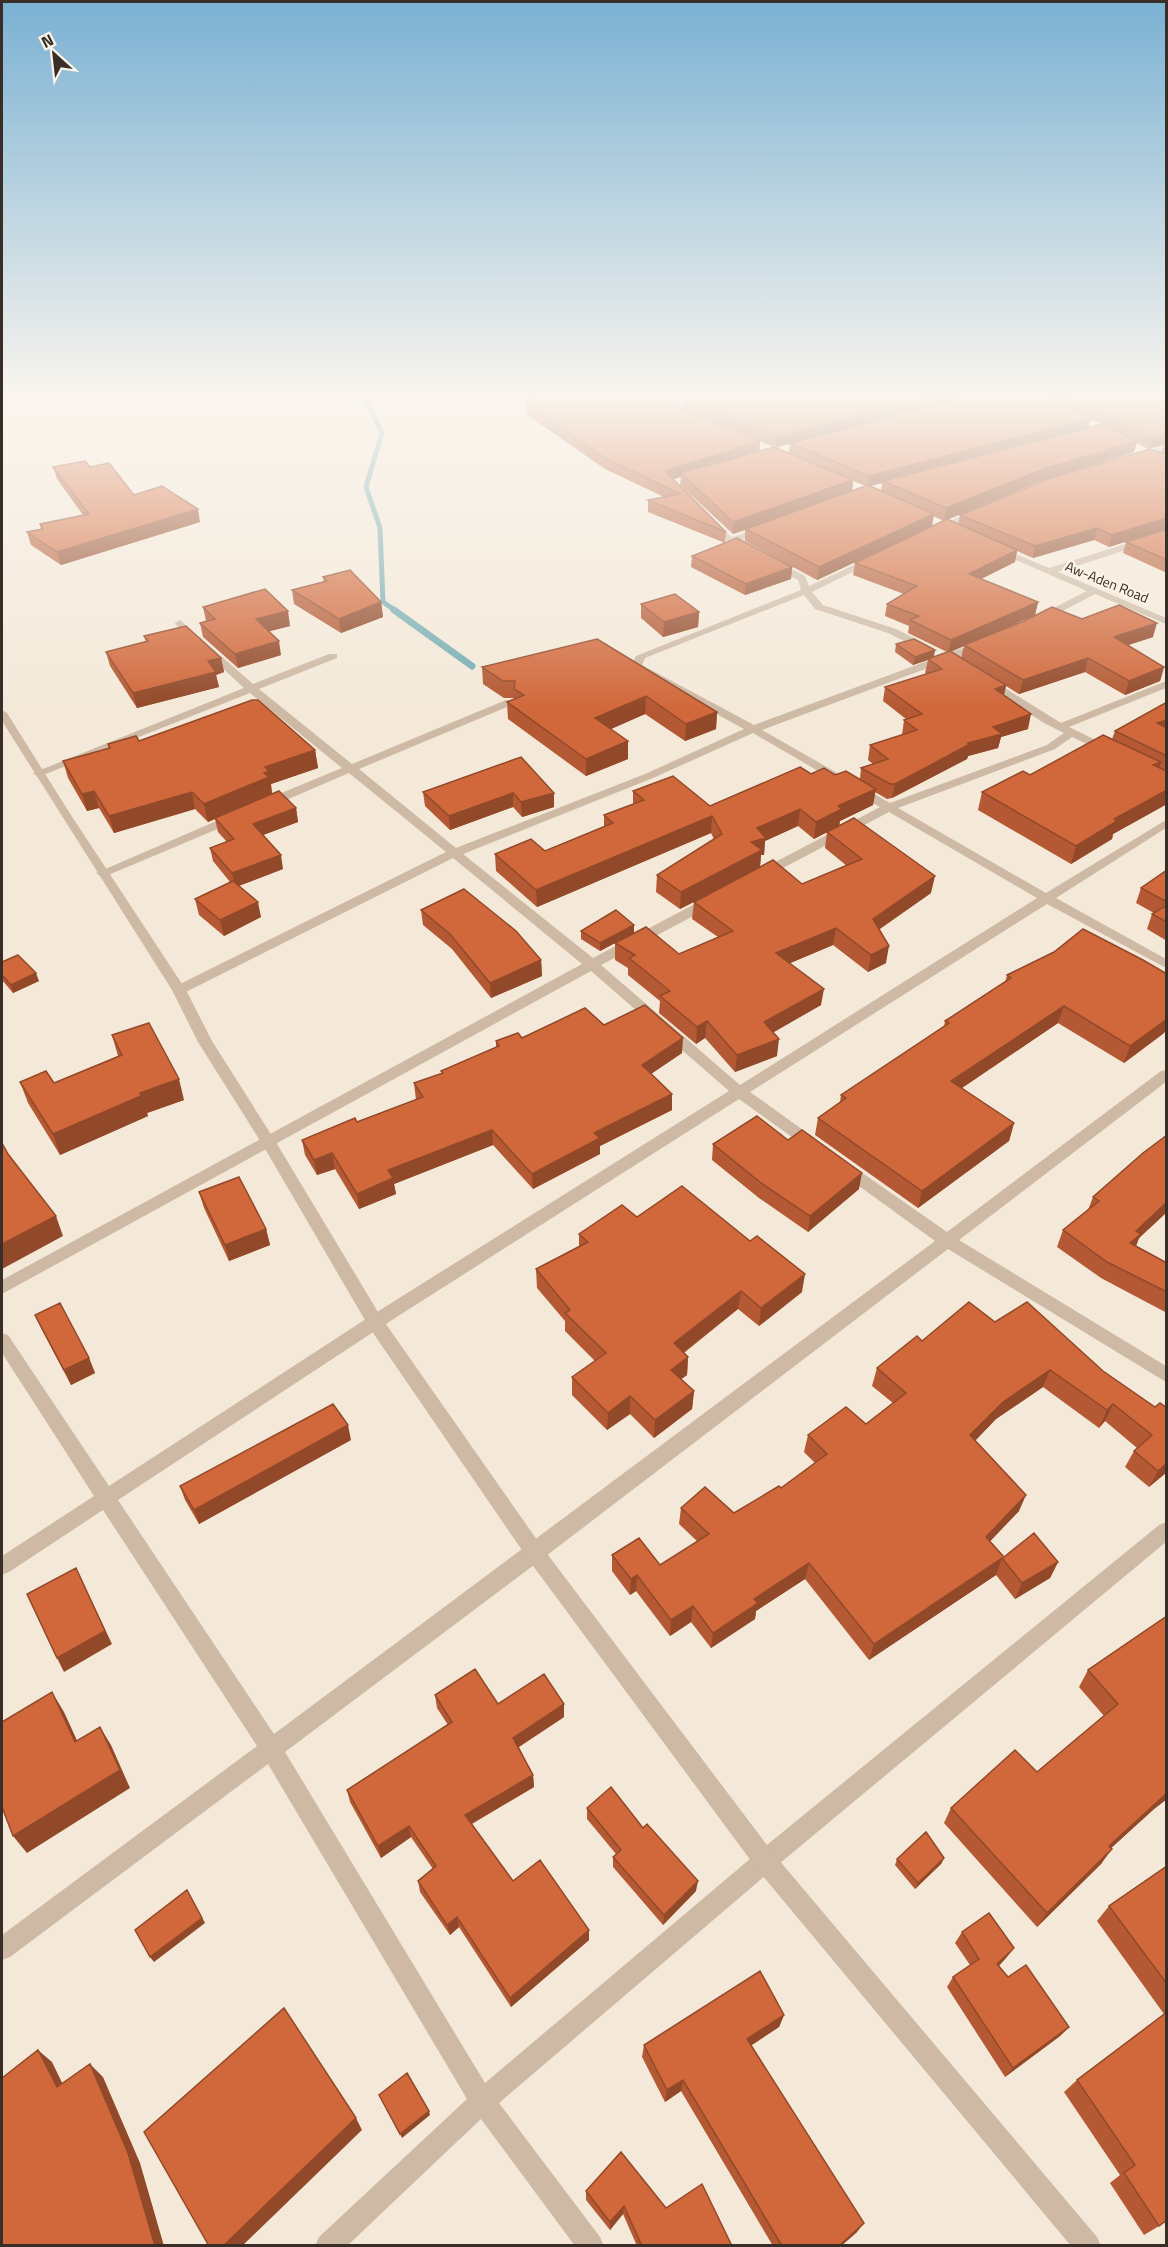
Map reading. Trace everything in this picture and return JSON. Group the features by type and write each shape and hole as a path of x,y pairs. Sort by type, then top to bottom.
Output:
{"street":[{"path":"923,537 939,525 984,508"},
{"path":"707,519 741,547"},
{"path":"939,525 954,531"},
{"path":"731,541 773,526"},
{"path":"1047,572 1167,534"},
{"name":"Aw-Aden Road","path":"985,545 1167,621"},
{"path":"880,557 806,591 641,656 636,666 753,729 1046,898 1167,964"},
{"path":"763,558 802,578 806,591 819,607 892,632 952,661"},
{"path":"1026,626 1094,591"},
{"path":"180,623 251,688 591,964 738,1091 947,1241 1167,1375"},
{"path":"179,990 454,853 649,776 753,729 952,661 996,639"},
{"path":"39,773 333,656"},
{"path":"975,674 1021,705 1114,753"},
{"path":"746,883 890,807 1051,747 1066,730 1167,684"},
{"path":"102,873 510,702"},
{"path":"2,713 102,873 179,990 205,1042 269,1143 375,1322 534,1553 765,1861 1088,2246"},
{"path":"2,1566 375,1322 738,1091 1167,823"},
{"path":"2,1288 591,964 725,894"},
{"path":"2,1949 272,1750 1167,1075"},
{"path":"2,1340 272,1750 482,2101 591,2246"},
{"path":"328,2246 482,2101 765,1861 1167,1531"}],"building":[{"path":"77,498 181,498 198,509 57,552 27,532 43,529 40,524 89,514"},
{"path":"692,498 726,532 648,500"},
{"path":"707,498 802,498 733,522"},
{"path":"832,498 897,498 934,514 819,567 746,529"},
{"path":"922,498 971,498 946,508"},
{"path":"1002,498 1167,498 1167,518 1112,535 1097,528 1035,546 960,515"},
{"path":"947,519 1017,550 969,574 1038,602 951,640 910,620 919,616 887,604 917,586 855,563"},
{"path":"1167,529 1167,560 1126,542"},
{"path":"737,538 792,567 746,584 692,556"},
{"path":"350,570 381,602 339,619 292,590 327,581 323,577"},
{"path":"265,589 288,611 256,619 279,641 235,654 200,623 215,619 203,607"},
{"path":"675,594 699,612 664,622 641,604"},
{"path":"1119,605 1157,623 1114,637 1164,667 1129,681 1088,658 1023,680 964,645 1052,607 1082,619"},
{"path":"186,626 221,658 208,661 216,672 133,693 106,652 148,641 144,636"},
{"path":"597,639 717,712 686,724 646,696 595,718 628,741 586,759 507,702 524,695 514,689 515,681 503,681 482,667"},
{"path":"914,639 935,650 915,657 896,644"},
{"path":"950,651 1006,685 995,689 1031,714 993,727 1002,734 968,743 970,744 895,784 890,784 861,768 888,759 870,745 917,730 904,720 922,714 885,687 942,669 928,659"},
{"path":"252,700 258,700 315,750 265,767 269,771 264,773 269,777 204,804 192,792 109,816 94,791 82,794 63,761 110,748 108,744 136,736 139,741"},
{"path":"1167,702 1167,720 1157,723 1167,728 1167,756 1115,731"},
{"path":"1103,735 1161,762 1153,765 1167,771 1167,790 1114,819 1117,821 1076,846 982,792 1023,771 1030,775"},
{"path":"521,757 554,793 521,802 513,793 449,816 423,792"},
{"path":"800,767 811,774 824,768 835,775 846,771 876,789 838,806 842,809 816,822 800,809 757,828 766,838 751,842 762,850 681,892 657,875 722,834 712,816 536,890 495,854 531,839 545,851 613,823 604,815 644,800 633,791 673,776 710,806"},
{"path":"279,791 296,808 253,824 281,855 232,873 210,848 234,839 215,818"},
{"path":"854,818 935,876 873,919 889,946 871,955 836,928 776,953 824,989 764,1022 779,1039 737,1055 707,1021 697,1027 660,996 670,991 629,958 635,955 615,943 646,927 679,954 733,931 694,902 773,860 802,884 862,859 827,832"},
{"path":"1167,870 1167,902 1141,888"},
{"path":"233,881 258,902 220,920 195,899"},
{"path":"464,889 516,931 541,960 490,983 450,934 421,910"},
{"path":"1167,905 1167,922 1152,914"},
{"path":"616,910 634,925 600,943 581,931"},
{"path":"1083,929 1167,974 1167,1019 1130,1046 1064,1006 951,1081 1014,1123 922,1191 818,1118 846,1098 841,1095 949,1023 945,1021 1011,978 1007,975 1054,952"},
{"path":"18,955 36,973 11,985 2,975 2,962"},
{"path":"645,1005 683,1038 642,1065 672,1094 594,1133 600,1138 532,1174 492,1130 388,1170 393,1178 357,1194 332,1153 314,1160 302,1140 355,1118 357,1122 423,1097 414,1083 443,1073 441,1071 499,1046 496,1041 518,1033 522,1038 585,1008 604,1025"},
{"path":"149,1023 179,1079 140,1093 141,1096 53,1134 20,1082 46,1071 54,1083 122,1055 112,1035"},
{"path":"757,1116 788,1140 802,1130 862,1173 810,1216 761,1183 713,1144"},
{"path":"1167,1135 1167,1202 1136,1231 1141,1234 1130,1243 1167,1263 1167,1292 1107,1262 1063,1230 1099,1201 1093,1197"},
{"path":"2,1143 56,1216 2,1244"},
{"path":"239,1177 266,1229 225,1245 199,1192"},
{"path":"682,1186 750,1241 757,1236 805,1274 761,1308 741,1291 674,1343 688,1357 671,1370 694,1391 655,1420 630,1396 608,1413 572,1377 606,1353 565,1313 570,1310 536,1269 588,1242 579,1234 622,1205 637,1217"},
{"path":"969,1302 995,1322 1027,1302 1103,1371 1155,1407 1160,1403 1167,1408 1167,1463 1158,1471 1134,1451 1152,1435 1113,1404 1107,1410 1050,1370 1003,1402 970,1435 1026,1495 986,1537 1004,1557 1034,1533 1058,1562 1022,1583 1002,1558 874,1644 809,1563 754,1599 758,1603 713,1633 693,1606 671,1620 637,1575 631,1579 612,1555 639,1538 660,1565 709,1534 681,1508 705,1487 734,1513 779,1486 781,1488 827,1454 808,1435 846,1407 866,1424 906,1393 877,1368 917,1336 922,1341"},
{"path":"60,1303 89,1358 64,1370 35,1315"},
{"path":"333,1404 348,1425 194,1510 180,1486"},
{"path":"76,1568 105,1631 57,1658 27,1594"},
{"path":"1167,1616 1167,1793 1109,1846 1112,1849 1047,1913 951,1808 1015,1750 1037,1772 1118,1704 1088,1670"},
{"path":"475,1669 498,1704 544,1674 564,1704 513,1738 533,1775 465,1815 513,1881 540,1860 589,1930 510,1998 457,1917 447,1925 418,1881 436,1866 409,1826 378,1846 347,1790 452,1722 435,1695"},
{"path":"52,1692 75,1742 100,1727 120,1770 13,1836 2,1807 2,1722"},
{"path":"611,1787 643,1828 647,1824 698,1881 664,1915 613,1857 621,1850 587,1808"},
{"path":"926,1832 944,1858 918,1883 897,1859"},
{"path":"1167,1866 1167,1984 1109,1906"},
{"path":"187,1890 202,1918 150,1957 135,1930"},
{"path":"989,1913 1014,1948 997,1964 1008,1977 1026,1965 1069,2027 1013,2068 953,1977 979,1959 962,1932"},
{"path":"760,1971 784,2015 747,2039 864,2223 839,2246 782,2246 683,2080 667,2090 644,2045"},
{"path":"284,2008 356,2118 223,2246 209,2246 144,2132"},
{"path":"1167,2012 1167,2220 1159,2226 1124,2173 1135,2165 1077,2080"},
{"path":"38,2050 57,2087 90,2064 128,2153 155,2246 2,2246 2,2078"},
{"path":"407,2073 429,2111 400,2134 379,2095"},
{"path":"621,2152 666,2208 702,2184 732,2246 642,2246 624,2206 610,2222 586,2191"}],"waterway":[{"path":"370,498 380,528 383,602 396,611"},
{"path":"394,610 472,666"}]}
